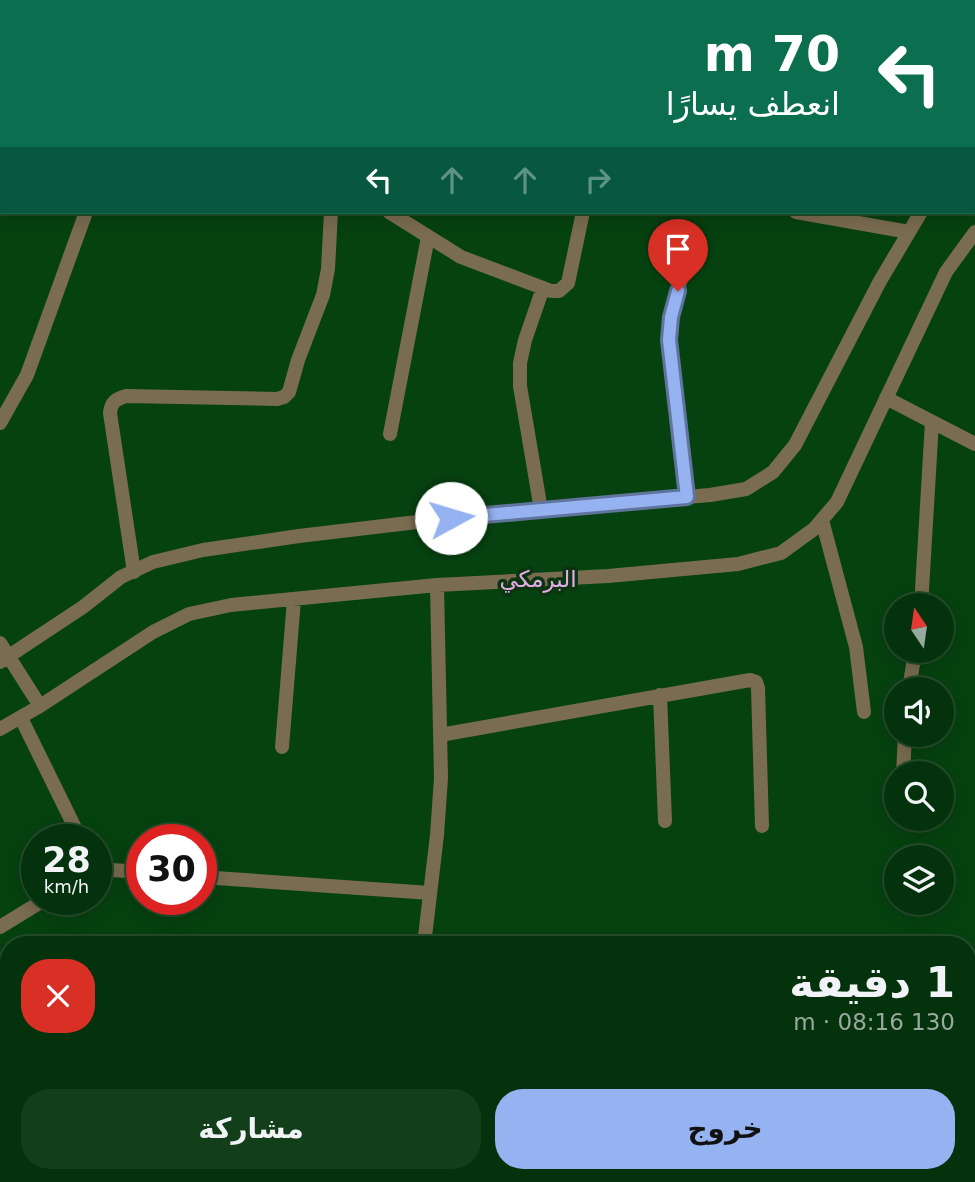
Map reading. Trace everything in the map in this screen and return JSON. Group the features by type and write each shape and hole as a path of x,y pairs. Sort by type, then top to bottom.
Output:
{"street":[{"path":"0,423 27,375 85,214"},
{"path":"134,572 111,406 116,400 126,396 284,397 289,392 323,295 328,268 331,214"},
{"path":"392,214 461,257 543,288 559,291 568,283 583,214"},
{"path":"807,214 909,232"},
{"path":"4,659 83,607 121,577 153,562 203,550 299,536 746,489 773,472 795,444 880,281 919,214"},
{"path":"0,729 20,718 37,702 153,632 189,614 231,606 437,585 608,576 738,564 781,553 814,529 837,502 946,272 975,232"},
{"path":"390,434 428,237"},
{"path":"685,264 671,317 669,340 687,497"},
{"path":"541,510 520,386 520,363 543,288"},
{"path":"886,398 975,444"},
{"path":"922,593 932,422"},
{"path":"822,520 856,647 864,712"},
{"path":"425,936 441,778 437,585"},
{"path":"282,747 293,600"},
{"path":"0,643 4,659 19,673 37,702"},
{"path":"440,735 750,680 756,682 758,688 762,826"},
{"path":"660,695 665,821"},
{"path":"20,718 73,824"},
{"path":"217,878 430,893"},
{"path":"0,927 21,914"}],"district":[{"name":"البرمكي","path":"538,579"}],"route":[{"path":"451,518 687,497 669,340 671,317 678,291"}]}
